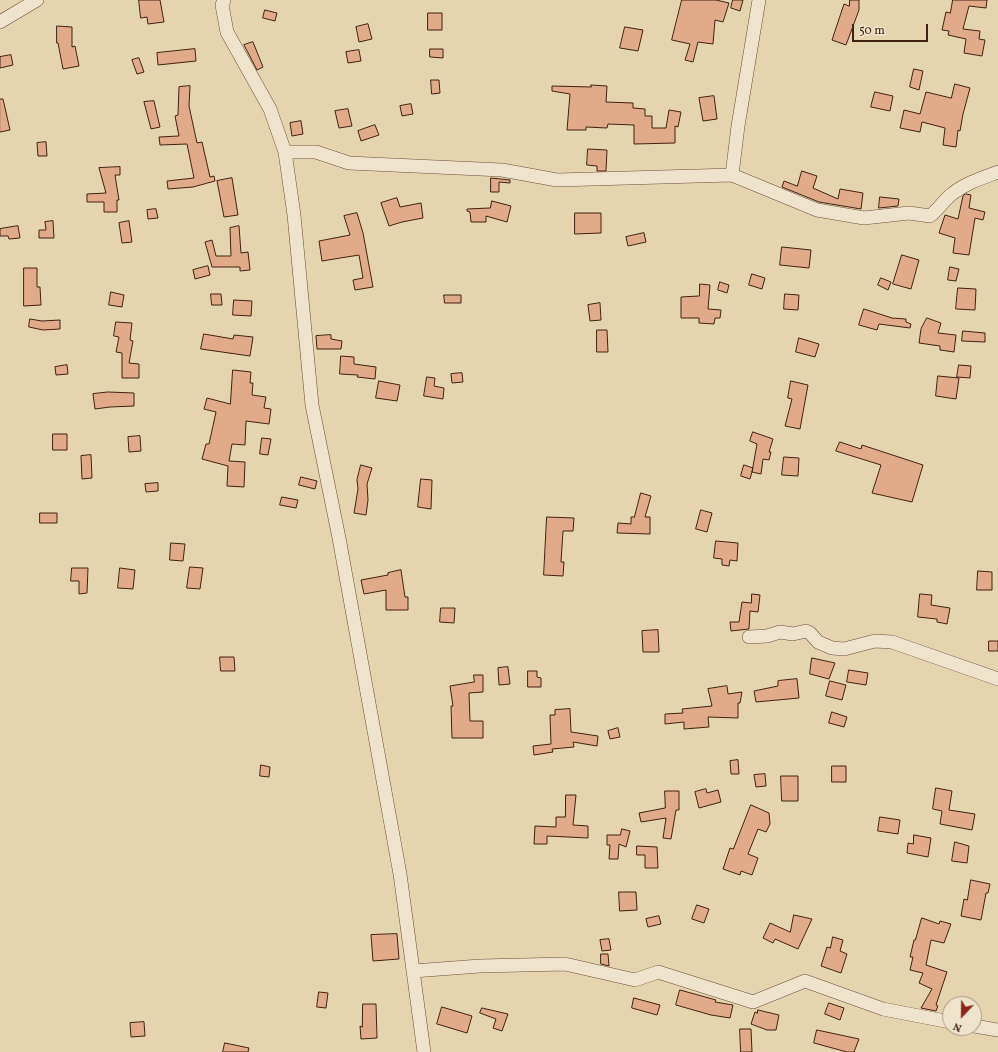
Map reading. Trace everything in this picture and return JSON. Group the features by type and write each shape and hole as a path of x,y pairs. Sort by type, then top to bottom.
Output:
{"street":[{"path":"0,22 37,0"},
{"path":"224,0 222,5 227,32 270,109 285,152 294,215 312,405 339,538 400,874 424,1052"},
{"path":"732,175 738,126 759,0"},
{"path":"285,152 316,152 349,163 502,170 557,180 732,175 817,210 864,218 909,213 930,216 951,194 973,181 998,172"},
{"path":"749,637 768,636 780,632 793,634 806,631 810,633 818,642 832,648 844,649 875,641 892,642 998,679"},
{"path":"413,971 480,966 565,964 635,980 658,972 753,1002 805,981 883,1009 942,1020"},
{"path":"982,1027 998,1030"}],"building":[{"path":"139,0 160,0 164,22 148,24 147,17 141,18"},
{"path":"682,0 716,0 729,3 723,22 715,20 713,44 698,42 693,62 685,60 690,44 672,40"},
{"path":"733,0 743,0 740,11 731,8"},
{"path":"850,0 859,0 859,10 846,45 832,40 844,4 849,6"},
{"path":"953,0 987,0 986,8 969,6 963,29 980,31 979,39 985,40 982,56 964,53 966,39 948,35 949,31 942,30 946,12 950,13"},
{"path":"265,10 277,13 275,21 263,18"},
{"path":"428,13 442,13 442,30 428,30"},
{"path":"368,24 372,39 359,42 356,27"},
{"path":"57,26 72,27 72,47 75,46 79,66 63,69 57,43"},
{"path":"625,27 643,30 638,51 620,48"},
{"path":"253,42 263,67 257,70 244,45"},
{"path":"195,49 196,61 158,65 157,53"},
{"path":"430,49 443,49 443,58 430,57"},
{"path":"359,50 361,61 348,63 346,52"},
{"path":"11,55 13,65 0,68 0,57"},
{"path":"139,58 144,72 137,74 132,60"},
{"path":"914,69 923,71 919,90 910,87"},
{"path":"431,80 439,80 440,93 432,94"},
{"path":"955,84 970,88 960,131 958,130 956,147 943,145 945,128 922,122 920,132 900,128 904,110 920,114 926,92 951,98"},
{"path":"591,85 607,86 606,102 633,103 633,108 645,109 645,116 652,116 652,128 666,128 669,110 681,112 678,127 675,126 675,143 634,144 634,125 608,124 607,128 586,127 586,130 567,130 570,94 552,91 552,86 591,87"},
{"path":"190,86 189,106 197,143 202,142 210,177 214,176 215,181 193,187 168,189 167,181 194,178 187,144 160,145 159,137 179,136 175,116 178,115 179,87"},
{"path":"875,92 893,96 890,111 871,107"},
{"path":"714,96 717,119 703,121 699,98"},
{"path":"0,99 3,99 10,130 0,132"},
{"path":"154,101 160,127 151,129 144,102"},
{"path":"411,104 413,114 402,116 400,106"},
{"path":"348,109 352,126 339,128 335,111"},
{"path":"301,121 303,134 292,136 290,123"},
{"path":"375,125 379,135 361,141 358,131"},
{"path":"46,142 47,156 38,156 37,143"},
{"path":"588,149 607,150 606,171 597,171 597,166 587,165"},
{"path":"120,167 120,175 115,175 119,200 117,200 117,212 104,212 104,202 87,202 87,194 106,193 99,168"},
{"path":"802,171 817,176 813,188 838,199 840,189 863,193 861,209 819,202 782,187 784,181 797,186"},
{"path":"232,178 238,215 224,217 217,181"},
{"path":"491,178 510,180 510,183 499,182 499,192 491,192"},
{"path":"966,194 971,195 969,208 985,212 983,220 975,218 969,255 953,253 955,238 939,233 945,215 958,219 963,196"},
{"path":"880,197 899,199 898,206 879,208"},
{"path":"397,198 400,207 421,203 423,218 389,226 381,203"},
{"path":"492,201 511,206 507,222 486,216 486,222 471,222 470,212 467,211 467,209 490,208"},
{"path":"156,209 158,218 148,219 147,210"},
{"path":"357,213 363,233 373,287 355,290 353,280 363,278 359,255 322,261 319,241 350,235 344,216"},
{"path":"575,213 601,213 601,233 575,234"},
{"path":"53,221 54,238 39,238 39,230 46,230 45,222"},
{"path":"129,221 132,242 122,243 119,223"},
{"path":"18,226 20,238 9,239 8,236 0,236 0,229"},
{"path":"239,226 241,253 248,252 250,270 240,271 240,267 212,267 205,242 212,240 216,256 231,256 230,228"},
{"path":"644,233 646,242 628,246 626,237"},
{"path":"782,247 811,250 809,268 780,265"},
{"path":"902,255 919,260 911,289 893,284"},
{"path":"208,266 210,275 195,279 193,270"},
{"path":"950,267 959,269 956,281 948,280"},
{"path":"24,268 37,268 37,287 40,287 41,305 24,306"},
{"path":"752,274 765,278 762,289 749,285"},
{"path":"881,278 891,282 888,290 878,285"},
{"path":"720,282 729,285 727,293 718,290"},
{"path":"700,284 710,285 708,309 721,310 720,318 715,318 714,324 699,323 699,318 681,318 681,297 699,296"},
{"path":"958,288 976,289 975,310 956,309"},
{"path":"111,292 124,295 122,307 109,305"},
{"path":"211,294 221,294 222,305 212,305"},
{"path":"785,294 799,295 798,310 784,309"},
{"path":"444,295 461,295 461,303 445,303"},
{"path":"234,300 252,301 251,316 233,315"},
{"path":"600,303 601,320 590,321 588,305"},
{"path":"864,309 892,318 906,319 906,322 911,324 910,328 879,324 877,330 859,325"},
{"path":"927,318 941,323 938,333 956,335 954,352 940,350 940,346 919,343 921,329"},
{"path":"30,319 42,321 60,320 60,329 43,330 29,327"},
{"path":"116,322 132,323 130,340 133,341 129,363 139,364 139,378 122,378 122,353 116,352 119,337 114,336"},
{"path":"597,330 607,330 608,352 597,352"},
{"path":"963,331 985,333 985,342 962,341"},
{"path":"204,334 233,339 234,335 253,337 250,356 201,349"},
{"path":"331,335 331,339 342,341 341,349 317,349 316,336"},
{"path":"799,338 819,344 815,357 796,352"},
{"path":"341,356 354,357 354,364 376,367 375,379 357,377 358,375 340,374"},
{"path":"67,365 68,374 56,375 55,367"},
{"path":"959,365 971,366 970,378 957,377"},
{"path":"233,370 251,372 250,383 253,383 252,395 266,397 264,408 271,409 269,424 246,421 245,445 232,444 229,461 245,462 244,487 227,486 228,466 202,459 206,444 209,444 216,412 204,409 207,398 230,404"},
{"path":"462,373 463,382 452,383 451,374"},
{"path":"938,376 959,378 956,399 936,396"},
{"path":"427,377 435,378 434,386 444,388 443,399 424,396"},
{"path":"379,381 400,385 397,401 376,398"},
{"path":"791,381 808,385 800,429 785,426 792,399 788,398"},
{"path":"108,392 134,393 134,406 95,409 93,394"},
{"path":"753,432 773,439 769,452 771,452 769,460 763,459 761,474 752,472 757,444 750,441"},
{"path":"53,434 67,434 67,450 53,450"},
{"path":"140,436 141,451 129,452 128,437"},
{"path":"262,438 271,439 268,455 260,454"},
{"path":"840,442 861,449 862,445 923,465 912,502 872,493 881,465 836,451"},
{"path":"91,455 92,478 82,479 81,456"},
{"path":"784,457 799,458 798,476 782,475"},
{"path":"361,465 372,468 367,484 368,500 366,515 354,513 358,489 357,480"},
{"path":"744,465 753,468 750,479 741,476"},
{"path":"301,477 317,481 315,489 299,485"},
{"path":"421,479 432,480 431,509 418,507"},
{"path":"158,483 158,491 146,492 145,484"},
{"path":"641,493 651,496 645,517 650,517 650,534 617,533 618,523 631,524 631,517 634,517"},
{"path":"282,497 298,500 296,508 280,505"},
{"path":"701,510 712,513 707,532 696,529"},
{"path":"40,513 57,513 57,523 40,523"},
{"path":"547,517 574,518 573,531 563,531 561,562 564,562 563,576 544,575"},
{"path":"716,541 738,543 737,561 730,560 729,566 722,565 722,559 714,558"},
{"path":"171,543 185,544 183,561 170,560"},
{"path":"190,567 203,568 200,589 187,588"},
{"path":"72,568 88,568 87,593 79,594 79,581 71,581"},
{"path":"120,568 135,570 133,589 118,588"},
{"path":"401,570 405,597 408,597 408,610 386,610 386,590 364,594 361,580 388,575 388,573"},
{"path":"978,571 992,572 992,590 977,590"},
{"path":"752,594 760,595 758,612 750,611 749,629 731,631 730,622 739,622 742,602 751,603"},
{"path":"920,594 932,595 931,605 950,608 947,624 937,622 937,619 918,617"},
{"path":"441,608 455,608 454,623 440,622"},
{"path":"658,630 659,652 643,652 642,631"},
{"path":"989,641 998,641 998,651 989,651"},
{"path":"220,657 234,657 235,671 221,671"},
{"path":"812,658 835,663 829,679 810,674"},
{"path":"508,667 510,684 499,685 498,668"},
{"path":"849,670 868,673 866,685 847,682"},
{"path":"528,671 537,671 537,677 541,678 541,687 528,687"},
{"path":"474,675 483,675 483,692 469,693 470,721 483,721 483,738 452,738 451,706 453,706 450,686 474,682"},
{"path":"797,679 799,698 756,702 754,691 778,686 778,681"},
{"path":"830,681 846,685 842,700 826,696"},
{"path":"727,686 728,694 742,692 740,703 738,703 738,718 708,717 709,727 684,729 684,722 665,724 665,714 683,713 682,709 712,706 708,689"},
{"path":"570,709 571,732 598,736 597,746 573,742 574,747 552,749 553,752 534,755 533,746 551,744 550,715 555,715 555,710"},
{"path":"832,712 847,717 844,727 829,723"},
{"path":"618,728 620,737 610,739 608,731"},
{"path":"738,760 739,774 731,774 730,761"},
{"path":"261,765 270,767 269,777 260,776"},
{"path":"832,766 846,766 846,782 832,782"},
{"path":"765,774 766,786 756,787 754,775"},
{"path":"781,776 798,776 798,801 782,801"},
{"path":"936,788 952,791 949,810 975,814 972,830 940,824 942,811 933,809"},
{"path":"706,789 707,793 718,790 721,802 699,808 695,792"},
{"path":"665,791 679,791 679,810 676,810 671,839 663,838 666,818 641,822 639,813 665,808"},
{"path":"566,795 576,795 573,825 588,826 588,838 547,836 547,844 534,844 535,826 556,827 556,817 565,817"},
{"path":"751,805 769,813 770,824 766,832 758,829 748,854 758,858 752,875 741,871 740,875 723,869 730,848 733,849"},
{"path":"880,817 900,820 898,834 878,831"},
{"path":"622,829 630,831 626,847 619,844 618,859 609,859 610,845 607,845 607,835 620,835"},
{"path":"914,835 931,838 928,857 907,853 908,843 913,844"},
{"path":"955,842 969,846 967,863 952,861"},
{"path":"637,846 657,847 658,868 645,868 645,855 637,855"},
{"path":"971,880 990,884 988,893 986,893 981,920 961,916 964,899 967,900"},
{"path":"619,892 636,892 637,910 620,911"},
{"path":"697,905 709,909 704,923 692,919"},
{"path":"794,915 812,919 798,949 775,939 773,943 763,938 770,923 790,932"},
{"path":"659,916 661,924 648,927 646,919"},
{"path":"922,918 939,924 940,921 951,924 944,943 931,940 926,965 947,972 936,1005 938,1006 936,1011 921,1008 932,989 919,983 923,973 910,970 913,957 910,957"},
{"path":"397,934 399,959 373,961 371,935"},
{"path":"833,937 843,940 840,951 847,954 841,973 821,966 827,947 830,948"},
{"path":"609,939 611,950 602,951 600,940"},
{"path":"601,954 608,954 609,966 601,964"},
{"path":"680,990 716,1000 715,1002 733,1005 730,1018 711,1015 676,1005"},
{"path":"319,992 328,993 326,1008 317,1007"},
{"path":"634,998 660,1005 657,1015 632,1008"},
{"path":"829,1003 844,1008 840,1020 825,1014"},
{"path":"363,1004 376,1004 377,1038 361,1039 360,1026 362,1027"},
{"path":"442,1007 472,1016 467,1033 437,1024"},
{"path":"482,1008 508,1014 502,1031 493,1028 496,1019 480,1013"},
{"path":"758,1010 779,1015 776,1030 767,1030 751,1024 755,1012 757,1013"},
{"path":"144,1022 145,1036 131,1037 130,1023"},
{"path":"740,1029 751,1029 752,1052 741,1052"},
{"path":"817,1030 859,1039 854,1052 847,1052 814,1043"},
{"path":"225,1043 249,1048 248,1052 223,1052"}]}
